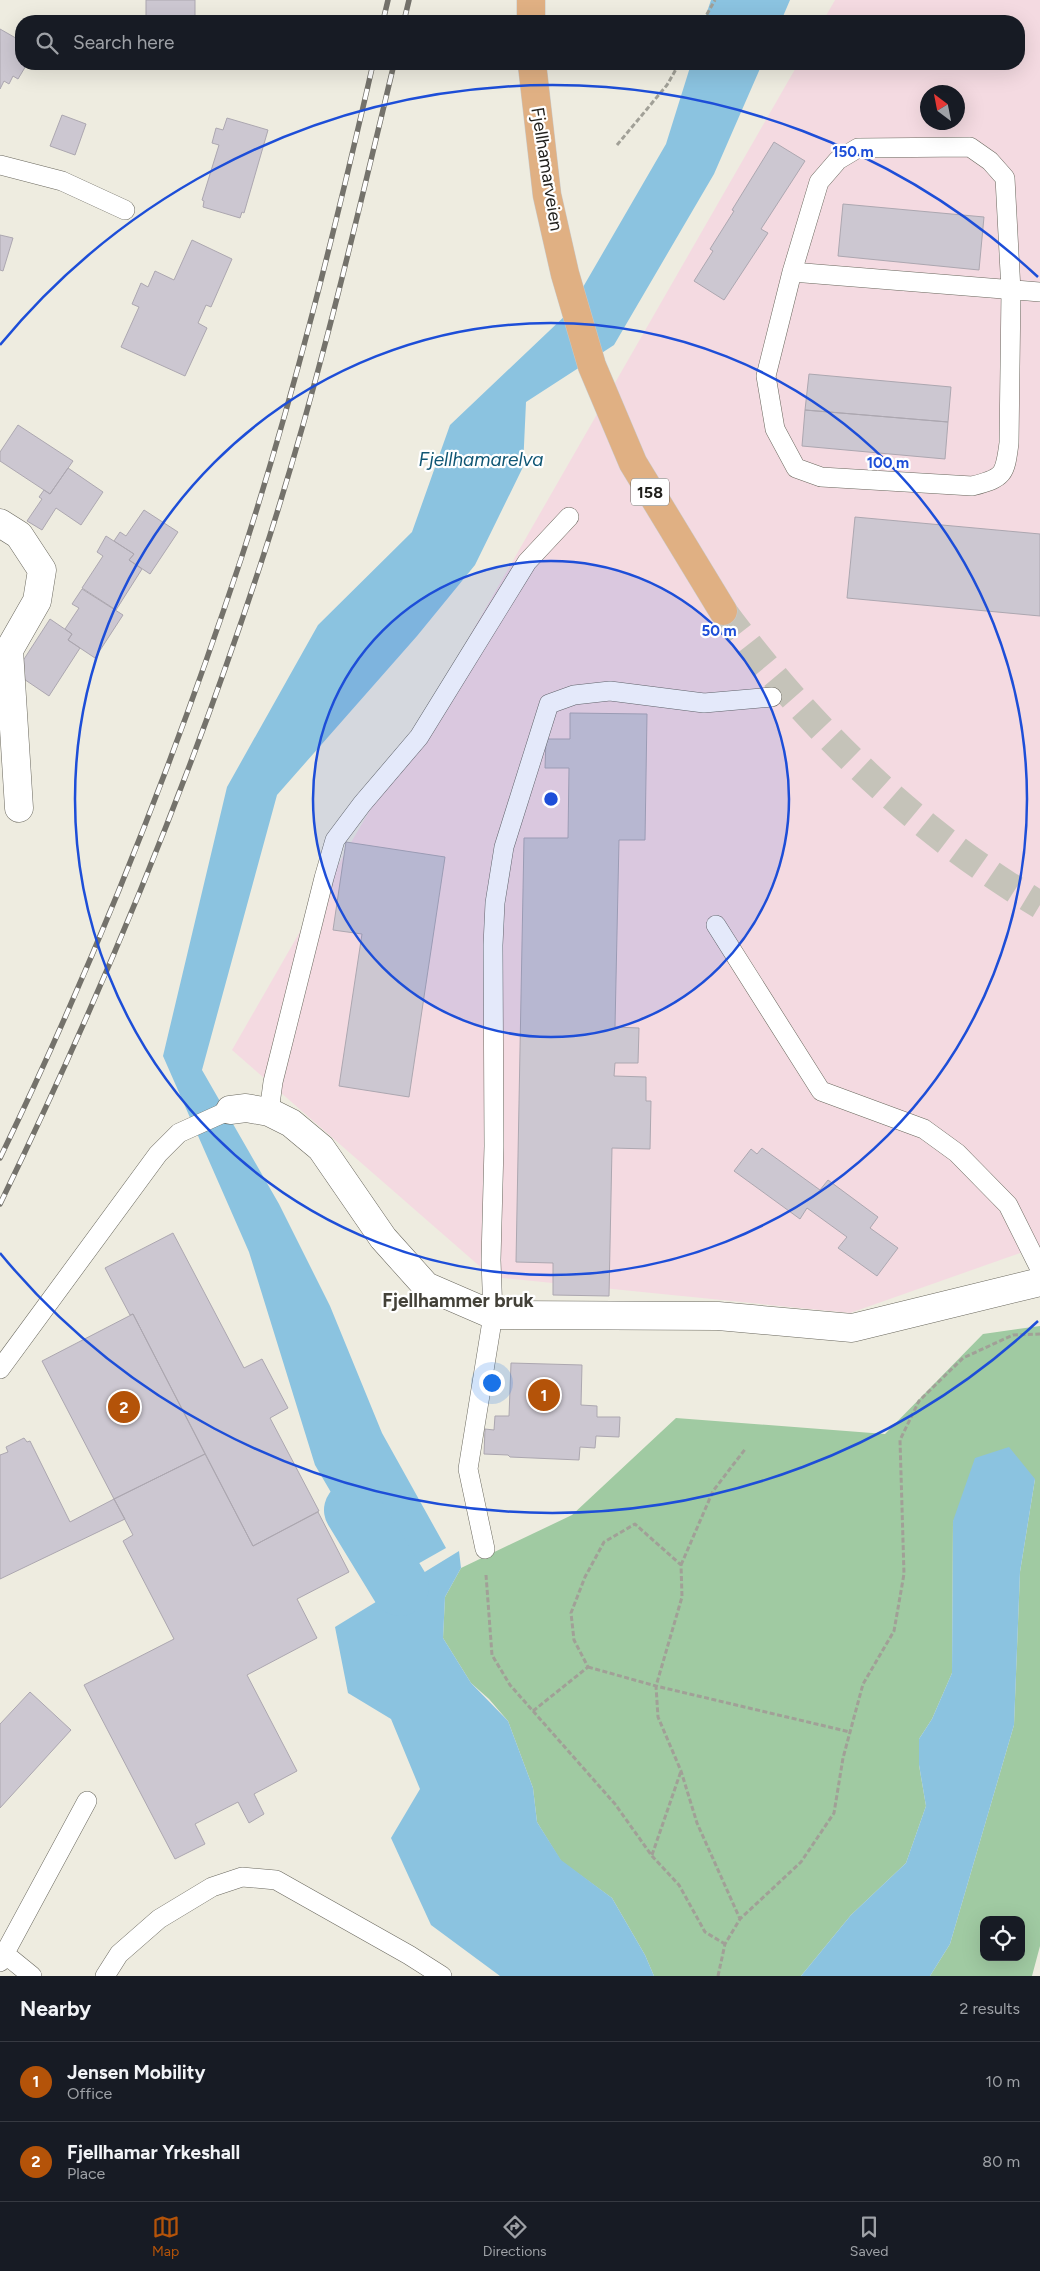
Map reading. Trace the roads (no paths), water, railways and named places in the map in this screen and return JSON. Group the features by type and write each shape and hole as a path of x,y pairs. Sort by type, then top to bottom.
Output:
{"main road":[{"path":"531,0 531,15"},
{"name":"Fjellhamarveien","path":"533,70 547,195 565,274 592,366 632,463 722,611"}],"street":[{"path":"0,523 19,535 42,570 37,602 9,650 19,808"},
{"path":"230,1110 246,1108 269,1112 291,1123 321,1148 383,1238 426,1286 493,1315 718,1316 852,1328 1040,1282"}],"lane":[{"path":"970,147 990,161 1005,178 1012,291 1009,443 1006,467 994,481 972,486 821,477 796,468 775,429 766,376 792,272 819,182 838,160 858,148 970,147"},
{"path":"0,165 62,180 125,210"},
{"path":"792,272 1040,292"},
{"path":"269,1112 272,1082 335,840 362,804 420,738 527,562 570,517"},
{"path":"484,1549 468,1469 493,1315 491,1260 494,1146 493,945 495,903 504,848 549,704 574,694 610,691 704,703 772,697"},
{"path":"716,924 821,1091 924,1129 957,1153 1008,1205 1040,1269"},
{"path":"0,1369 158,1154 179,1133 230,1110"},
{"path":"32,1976 3,1958 87,1801"},
{"path":"105,1976 119,1954 159,1919 212,1887 242,1877 276,1880 409,1955 442,1976"}],"water":[{"path":"711,0 790,0 784,15 706,15"},
{"name":"Fjellhamarelva","path":"689,70 759,70 714,174 614,345 526,402 523,467 475,565 417,636 277,795 202,1070 279,1204 330,1306 382,1433 446,1548 384,1583 315,1465 249,1252 163,1056 227,787 318,625 412,532 450,425 568,313 666,144"},
{"path":"1009,1447 1035,1479 1020,1572 1014,1725 950,1944 930,1976 801,1976 851,1915 906,1863 926,1806 919,1765 919,1739 932,1719 952,1673 953,1521 975,1458"},
{"path":"459,1551 461,1568 445,1597 443,1638 471,1683 508,1721 533,1788 537,1822 561,1860 612,1898 645,1955 654,1976 500,1976 431,1925 391,1838 420,1789 391,1719 348,1693 335,1627"}],"waterway":[{"path":"353,1510 400,1587"}],"tunnel":[{"path":"723,611 791,696 866,774 949,844 994,876 1040,905"}],"railway":[{"path":"384,15 388,0"},
{"path":"405,15 409,0"},
{"path":"0,1158 35,1085 100,937 160,787 241,559 296,375 329,251 372,70"},
{"path":"0,1204 108,968 173,808 233,645 281,501 299,439 349,252 393,70"}],"place":[{"name":"Jensen Mobility","path":"544,1395"},
{"name":"Fjellhamar Yrkeshall","path":"124,1407"}],"district":[{"name":"Fjellhammer bruk","path":"458,1300"}]}
